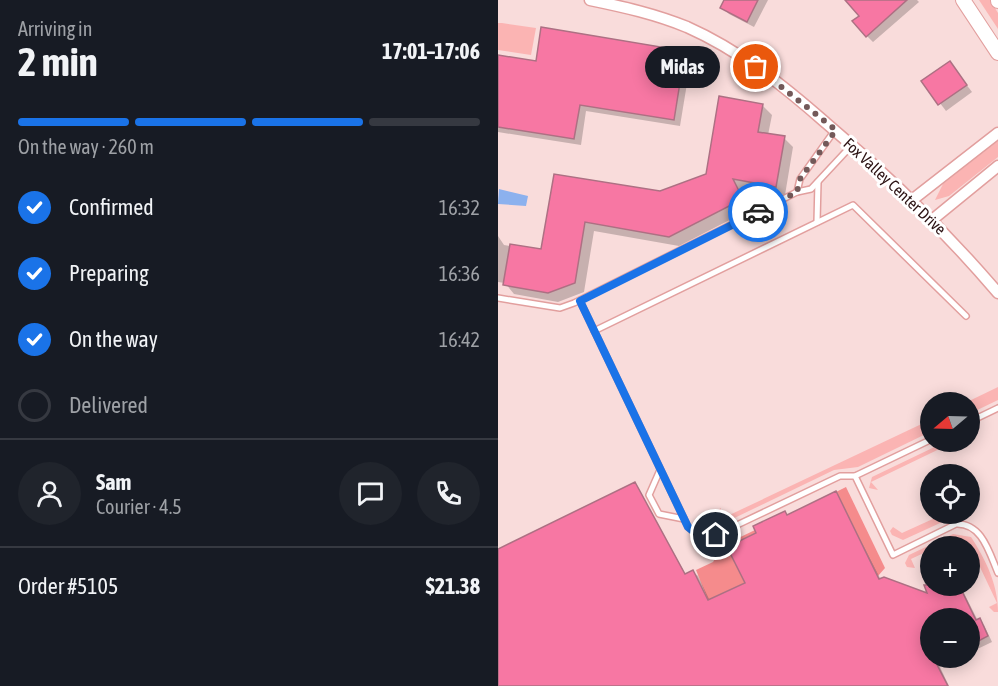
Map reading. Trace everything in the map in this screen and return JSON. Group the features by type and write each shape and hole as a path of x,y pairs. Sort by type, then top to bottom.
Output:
{"street":[{"name":"Fox Valley Center Drive","path":"590,0 639,10 706,37 756,67 853,144 932,220 998,293"},
{"path":"963,0 998,53"},
{"path":"912,200 998,133"},
{"path":"932,220 998,165"}],"lane":[{"path":"797,192 800,179 836,130"},
{"path":"498,298 560,308 580,301 797,192 810,189 853,144"},
{"path":"817,222 818,181"},
{"path":"594,330 853,205 966,316"},
{"path":"580,301 688,527 699,536 716,535 840,476 855,476 920,445"},
{"path":"980,417 998,408"},
{"path":"660,470 649,495 659,514 684,519"},
{"path":"855,476 893,555 956,524 964,524 979,533 998,573"}],"shaded area":[{"path":"979,0 990,0 998,13 998,29"},
{"path":"498,23 536,28 531,55 498,50"},
{"path":"998,141 998,157 949,196 935,200 943,184"},
{"path":"998,387 998,400 980,409 980,396"},
{"path":"920,425 920,437 858,467 834,470 724,523 710,524 707,520 709,515 721,508 721,519"},
{"path":"924,452 933,452 871,482 878,490 869,488 872,477"},
{"path":"846,487 885,568 878,576 836,492"},
{"path":"922,524 938,524 903,540 892,535 890,531 893,527 902,533"},
{"path":"755,530 757,533 728,547 745,583 708,600 696,570 713,562 724,545"},
{"path":"920,550 920,555 911,559 915,568 907,567 905,563 909,555"},
{"path":"980,553 996,592 998,612 994,612 989,607 997,603 980,567"}],"water":[{"path":"499,189 528,196 526,206 498,204"}],"building":[{"path":"724,0 758,0 747,22 720,8"},
{"path":"845,0 907,0 866,37 852,21 859,16"},
{"path":"541,27 685,51 674,120 580,105 574,139 498,127 498,55 536,61"},
{"path":"950,61 967,85 938,105 921,81"},
{"path":"719,96 763,104 758,132 785,136 776,187 733,179 743,199 669,237 585,222 575,283 548,293 503,285 510,244 541,249 554,174 660,191 706,174"},
{"path":"635,482 685,574 693,570 708,600 745,583 727,547 756,533 753,526 785,511 787,515 836,491 879,579 884,577 920,590 920,596 964,596 970,608 920,608 920,668 939,668 948,686 498,686 498,549"},
{"path":"980,618 988,636 980,640"}],"way so far":[{"path":"756,67 836,130 800,179 797,192 758,212"}],"place":[{"name":"Midas","path":"756,67"}],"route":[{"path":"716,535 699,536 688,527 580,301 758,212"}]}
